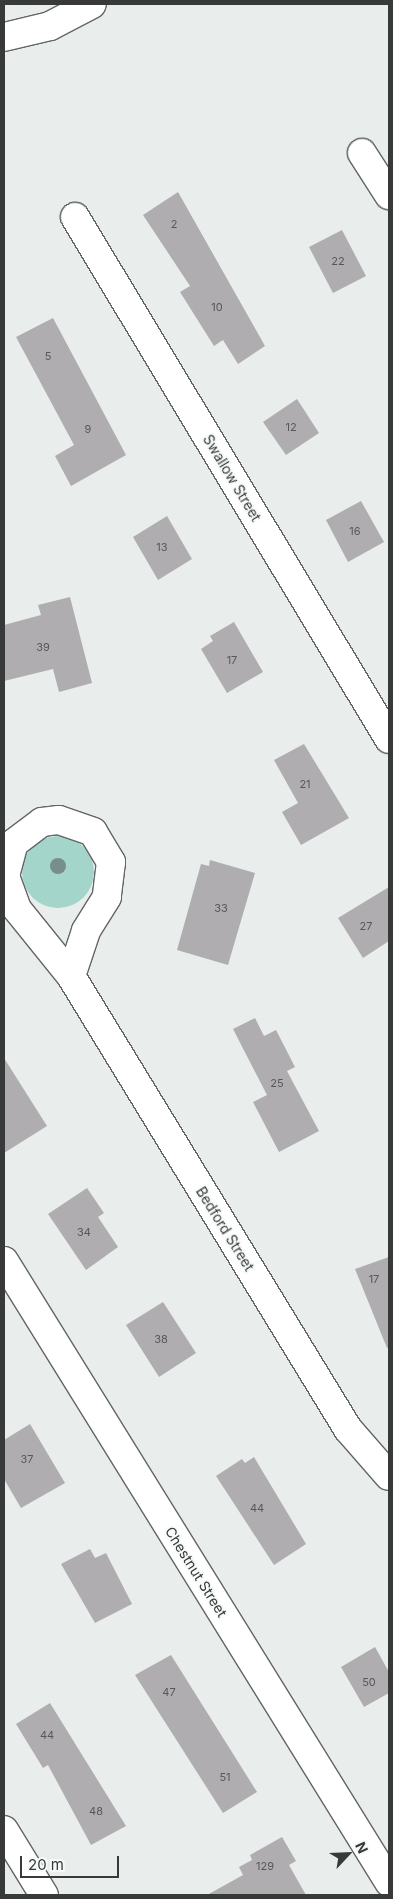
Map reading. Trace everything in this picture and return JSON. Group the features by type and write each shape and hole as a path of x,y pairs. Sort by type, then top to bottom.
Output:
{"street":[{"path":"4,37 50,26 92,4"},
{"path":"362,153 389,195"},
{"name":"Swallow Street","path":"75,217 389,739"},
{"name":"Bedford Street","path":"71,976 86,931 107,898 111,862 93,832 59,820 42,822 14,843 5,876 17,909 71,976 348,1429 389,1476"},
{"name":"Chestnut Street","path":"4,1261 389,1882"},
{"path":"4,1830 44,1895"}],"green space":[{"path":"58,836 72,839 84,846 91,858 94,872 91,886 84,898 72,905 58,908 44,905 32,898 25,886 22,872 25,858 32,846 44,839"}],"building":[{"path":"178,192 265,346 238,364 223,340 214,346 180,292 190,286 143,215"},
{"path":"342,230 366,276 333,293 309,247"},
{"path":"53,318 126,455 71,486 55,456 74,445 16,337"},
{"path":"297,399 319,433 286,455 263,422"},
{"path":"361,501 384,542 348,562 326,520"},
{"path":"167,516 192,559 158,580 133,537"},
{"path":"70,597 92,683 59,692 53,669 4,681 4,625 41,615 38,605"},
{"path":"234,622 263,672 227,693 201,649 213,641 210,636"},
{"path":"304,744 349,818 301,845 282,812 298,803 274,760"},
{"path":"210,860 255,873 228,965 177,950 201,864 209,866"},
{"path":"389,887 389,941 363,958 338,918"},
{"path":"255,1018 264,1036 276,1030 295,1067 287,1071 319,1131 279,1152 253,1102 267,1095 233,1029"},
{"path":"4,1058 47,1126 4,1153"},
{"path":"87,1188 104,1213 98,1217 118,1247 86,1270 48,1214"},
{"path":"389,1257 389,1347 387,1348 355,1269"},
{"path":"163,1302 196,1353 159,1377 126,1325"},
{"path":"30,1424 65,1483 21,1508 4,1479 4,1440"},
{"path":"254,1457 306,1544 274,1565 216,1476 242,1459 245,1463"},
{"path":"90,1549 95,1558 106,1553 132,1604 95,1623 61,1564"},
{"path":"375,1647 389,1672 389,1693 364,1707 341,1667"},
{"path":"171,1655 257,1792 223,1813 135,1675"},
{"path":"50,1703 126,1826 91,1845 48,1765 43,1768 16,1724"},
{"path":"282,1837 296,1861 289,1865 306,1895 207,1895 243,1875 239,1867 252,1860 250,1855"}]}
